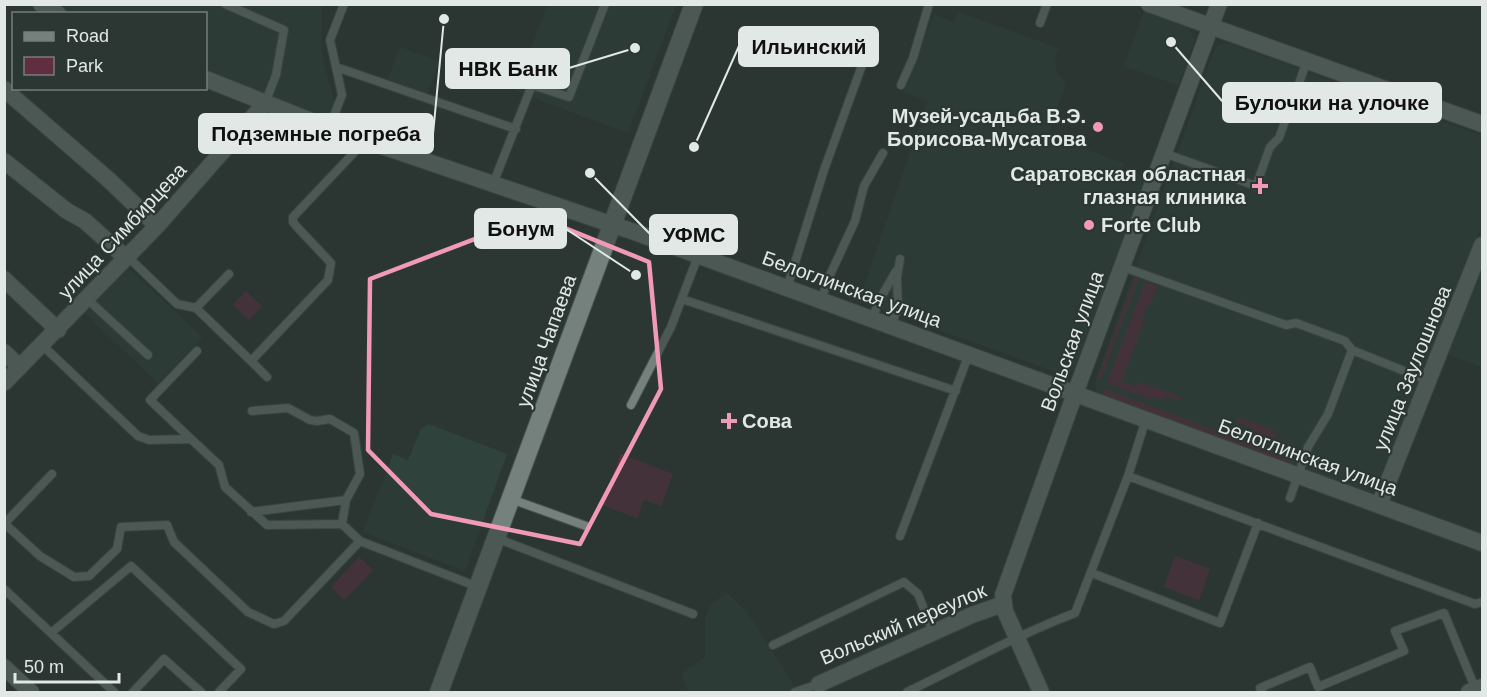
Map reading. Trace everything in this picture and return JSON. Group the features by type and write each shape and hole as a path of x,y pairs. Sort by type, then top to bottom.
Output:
{"street":[{"path":"41,4 55,12"},
{"name":"улица Чапаева","path":"439,693 694,4"},
{"path":"1149,4 1482,124"},
{"name":"Вольская улица","path":"1003,604 1003,595 1075,393 1219,4"},
{"name":"Белоглинская улица","path":"207,80 329,128 613,225 1482,543"},
{"path":"4,89 109,180 157,226"},
{"name":"улица Симбирцева","path":"4,383 157,226 265,103"},
{"path":"4,161 67,211 85,220 127,257"},
{"name":"улица Заулошнова","path":"1379,506 1482,245"},
{"path":"4,279 58,330"},
{"path":"4,352 20,367"},
{"path":"1003,604 1041,693"},
{"name":"Вольский переулок","path":"819,684 933,632 1003,604"},
{"path":"4,667 31,693"}],"lane":[{"path":"225,4 284,30 276,75 265,103"},
{"path":"329,128 342,95 330,40 344,4"},
{"path":"493,184 532,85 569,97 605,4"},
{"path":"901,85 913,58 928,4"},
{"path":"1040,23 1047,4"},
{"path":"787,288 824,170 869,46"},
{"path":"1164,153 1256,186 1270,147 1279,138 1307,61"},
{"path":"336,67 516,129"},
{"path":"251,361 328,280 331,262 297,227 293,222 293,217 365,141"},
{"path":"821,300 855,221 864,186 884,153"},
{"path":"631,405 671,327 698,256"},
{"path":"127,257 177,304 196,308 267,377"},
{"path":"872,319 900,259 897,278 898,307 891,326"},
{"path":"1123,267 1286,325 1296,322 1345,341 1352,350 1429,382"},
{"path":"196,308 229,274"},
{"path":"87,299 148,355"},
{"path":"682,299 956,391"},
{"path":"42,345 142,439 191,439"},
{"path":"1290,498 1308,447 1328,414 1352,350"},
{"path":"197,351 150,400 219,465 225,487 267,525 342,524 360,541 478,586"},
{"path":"900,536 969,354"},
{"path":"252,411 288,408 310,420 330,419 354,433 360,474 346,500 342,524"},
{"path":"907,693 1034,629 1075,613 1128,476 1146,419"},
{"path":"52,474 5,523 40,556 74,577 89,576 117,549 121,526 167,525 174,542 248,612 274,624 284,621 360,541"},
{"path":"1128,476 1475,604 1482,602"},
{"path":"511,499 586,526"},
{"path":"252,512 346,500"},
{"path":"1278,531 1281,521"},
{"path":"1092,573 1220,623 1258,523"},
{"path":"496,538 693,614"},
{"path":"51,633 130,566 241,669 219,693"},
{"path":"773,645 904,582 918,594 933,632"},
{"path":"4,589 114,693"},
{"path":"1262,693 1260,688 1310,667 1318,687 1404,651 1395,631 1444,613 1476,690"},
{"path":"133,693 164,659 201,693"},
{"path":"795,693 819,684"}],"highlighted area":[{"path":"535,216 649,262 661,389 580,544 431,514 368,450 370,279"}],"shaded area":[{"path":"48,5 322,5 323,62 336,106 330,120 207,73 207,12 63,12"},
{"path":"547,5 676,5 628,133 516,91"},
{"path":"958,12 1058,48 1055,57 1056,71 1066,83 1048,136 1123,163 1122,168 1145,177 1077,363 1072,370 1059,373 859,301 928,101 904,92 934,15 954,22"},
{"path":"1144,12 1187,28 1192,33 1194,42 1178,85 1124,66"},
{"path":"1221,44 1230,44 1482,136 1482,225 1378,488 1374,491 1369,492 1103,395 1096,390 1095,382 1215,49"},
{"path":"400,47 440,62 427,93 388,79"},
{"path":"1482,266 1482,367 1447,354"},
{"path":"128,268 202,337 158,383 85,313"},
{"path":"429,424 507,454 465,571 363,532 393,454 408,460 421,429"},
{"path":"727,593 748,614 798,692 688,692 682,673 705,658 705,618 711,604"}],"green space":[{"path":"1135,277 1139,278 1101,379 1098,377"},
{"path":"1145,282 1158,286 1142,318 1145,319 1122,381 1136,387 1140,382 1182,397 1180,401 1164,396 1162,400 1153,397 1152,400 1107,383"},
{"path":"246,291 262,306 249,320 233,305"},
{"path":"1105,389 1292,459 1290,463 1103,395"},
{"path":"1237,417 1276,431 1276,438 1289,443 1291,441 1289,449 1252,433 1253,428 1236,422"},
{"path":"621,454 673,474 661,506 644,500 637,518 602,505"},
{"path":"1175,556 1210,569 1199,600 1164,587"},
{"path":"359,557 373,570 344,600 331,587"}],"place":[{"name":"Подземные погреба","path":"444,19"},
{"name":"Булочки на улочке","path":"1171,42"},
{"name":"НВК Банк","path":"635,48"},
{"name":"Музей-усадьба В.Э. Борисова-Мусатова","path":"1098,127"},
{"name":"Ильинский","path":"694,147"},
{"name":"УФМС","path":"590,173"},
{"name":"Саратовская областная глазная клиника","path":"1260,186"},
{"name":"Forte Club","path":"1089,225"},
{"name":"Бонум","path":"636,275"},
{"name":"Сова","path":"729,421"}]}
